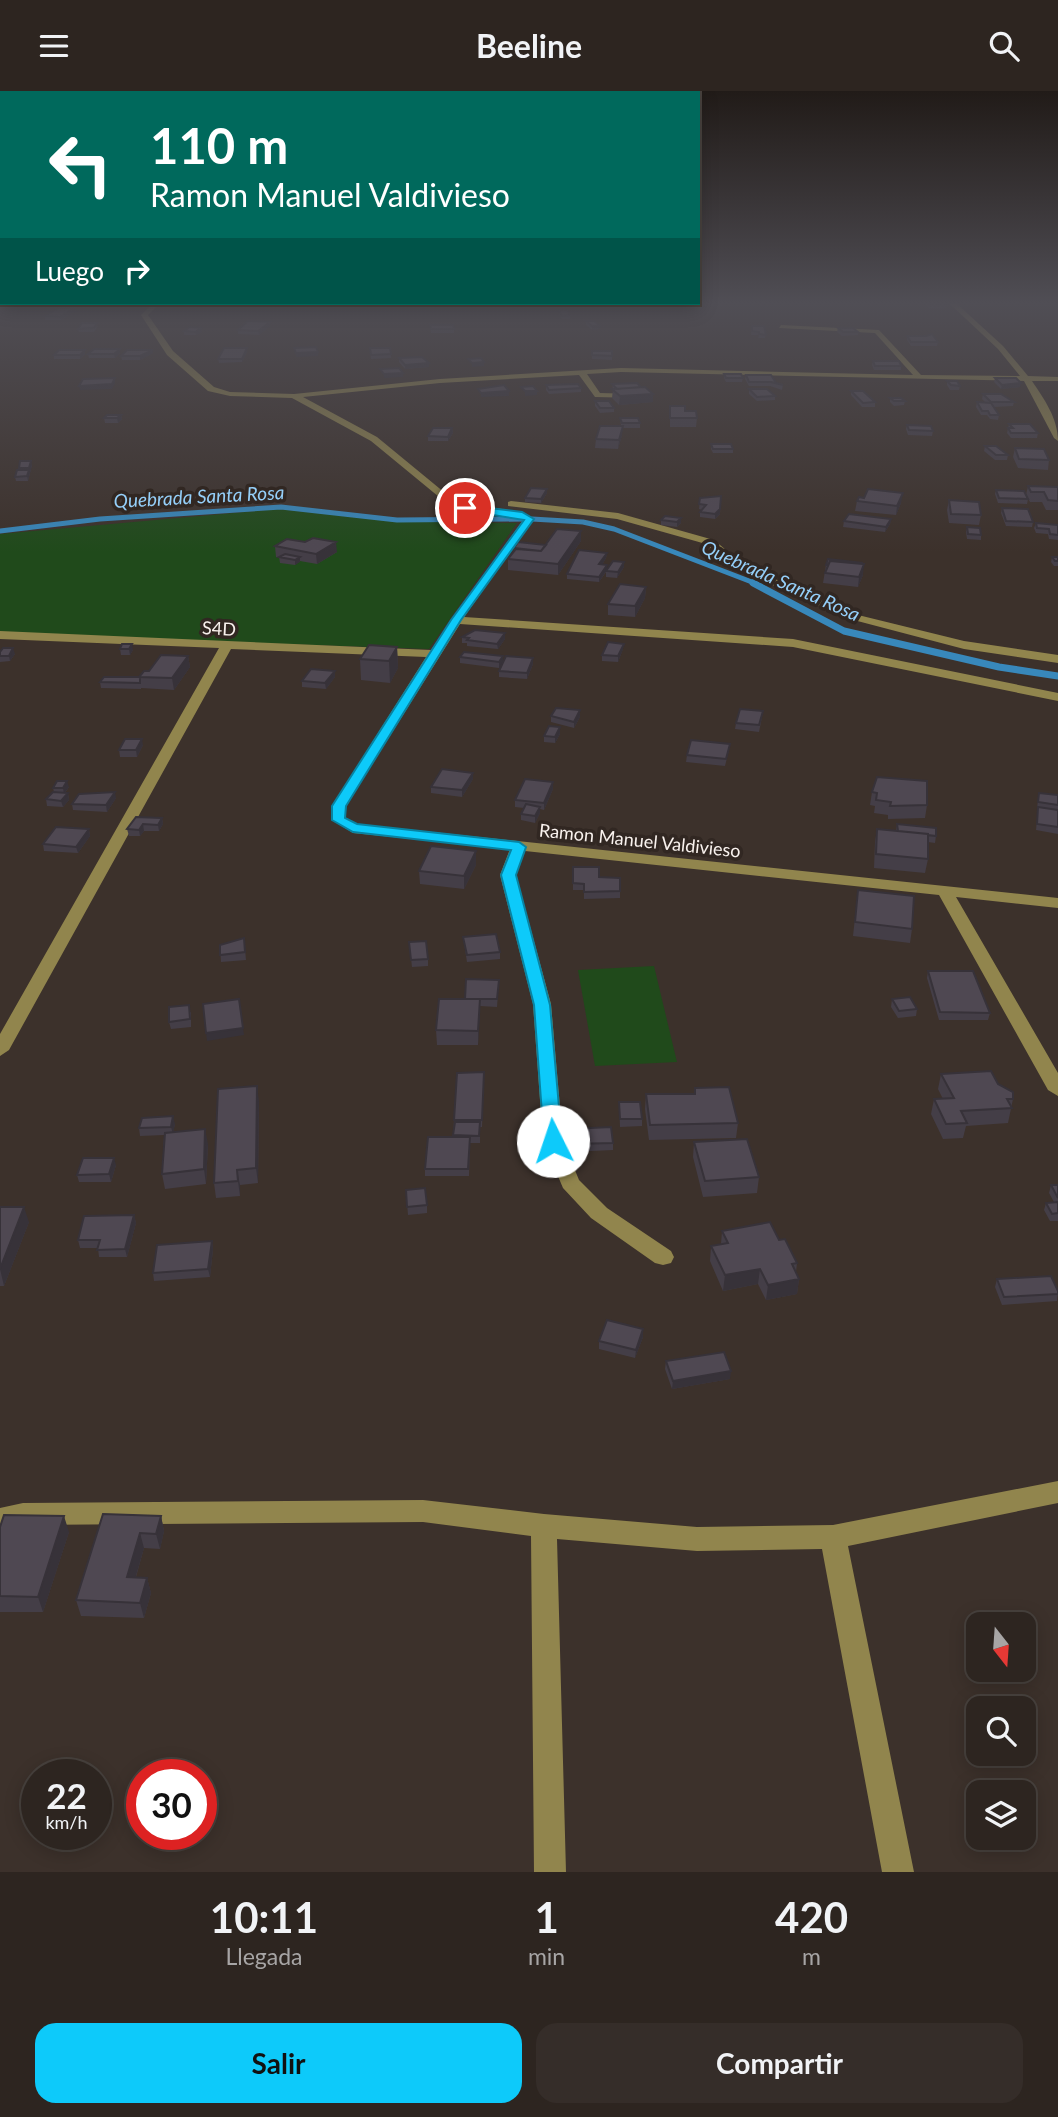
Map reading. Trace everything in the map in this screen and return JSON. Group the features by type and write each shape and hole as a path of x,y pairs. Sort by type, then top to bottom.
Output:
{"street":[{"name":"Ramon Manuel Valdivieso","path":"207,386 211,390 230,394 294,396 374,439 445,498 459,506 522,515 529,519 456,620 339,806 339,820 353,828 1058,903"},
{"path":"294,396 390,386"},
{"path":"591,386 598,395 639,396"},
{"path":"1032,386 1058,438"},
{"path":"445,498 618,516 710,542 734,562 760,576 850,615 964,645 1058,659"},
{"path":"456,620 793,643 1058,697"},
{"name":"S4D","path":"0,635 436,654"},
{"path":"0,1050 226,646"},
{"path":"519,847 508,875 542,1005 553,1141 570,1184 599,1213 663,1257"},
{"path":"945,892 1058,1090"},
{"path":"0,1520 23,1514 423,1511 544,1526 697,1539 833,1537 1058,1492"},
{"path":"544,1526 550,1872"},
{"path":"833,1537 898,1872"}],"green space":[{"path":"278,509 392,521 517,523 429,649 0,634 0,534"},
{"path":"654,966 677,1062 595,1066 578,970"}],"building":[{"path":"505,386 509,391 481,393 478,389"},
{"path":"533,386 537,391 525,391 521,387"},
{"path":"547,386 581,388 549,390"},
{"path":"614,386 641,387 617,389"},
{"path":"645,387 653,394 620,396 612,389"},
{"path":"749,389 767,389 775,396 757,397"},
{"path":"851,391 863,391 875,402 863,403"},
{"path":"983,394 1001,394 1014,402 991,402"},
{"path":"890,398 901,398 905,401 894,401"},
{"path":"595,401 609,401 614,408 600,408"},
{"path":"977,402 991,403 999,415 982,411"},
{"path":"670,406 685,406 685,411 696,411 697,418 670,418"},
{"path":"107,415 121,415 117,418 104,418"},
{"path":"620,418 638,418 640,423 622,423"},
{"path":"1009,424 1030,424 1038,433 1011,433 1008,428 1013,428"},
{"path":"907,425 931,426 933,431 909,430"},
{"path":"600,426 623,426 619,440 596,439"},
{"path":"433,428 452,428 448,437 428,436"},
{"path":"711,444 731,444 733,449 713,449"},
{"path":"985,446 996,446 1008,455 996,455"},
{"path":"1015,448 1044,449 1049,460 1019,459"},
{"path":"20,461 31,461 29,468 19,468"},
{"path":"17,470 29,470 27,476 15,477"},
{"path":"1028,486 1058,487 1058,501 1048,500 1044,492 1031,492"},
{"path":"531,488 547,489 541,499 525,498"},
{"path":"868,489 903,493 897,506 857,501 859,497 864,498"},
{"path":"996,490 1024,491 1028,499 999,498"},
{"path":"721,496 720,509 715,514 700,512 706,505 699,504 700,498"},
{"path":"949,500 979,502 981,515 951,514"},
{"path":"1002,508 1028,509 1033,522 1006,521"},
{"path":"849,514 891,519 886,527 844,521"},
{"path":"665,516 681,518 677,522 661,520"},
{"path":"1036,523 1058,525 1058,535 1050,534 1049,529 1037,528"},
{"path":"967,527 980,528 981,535 968,534"},
{"path":"557,529 581,531 558,564 508,559 516,549 541,551"},
{"path":"313,538 336,542 316,554 275,546 287,539 305,542"},
{"path":"518,542 546,545 541,551 514,548"},
{"path":"579,550 607,553 599,564 607,565 599,577 567,574"},
{"path":"285,554 300,557 295,560 279,557"},
{"path":"828,559 862,564 830,561 826,565"},
{"path":"613,561 624,562 618,572 606,571"},
{"path":"830,561 864,564 859,577 825,573"},
{"path":"620,584 646,587 635,606 608,604"},
{"path":"475,630 505,633 497,644 462,637"},
{"path":"608,642 624,644 618,656 602,655"},
{"path":"122,644 132,644 129,649 120,649"},
{"path":"369,645 397,647 389,661 360,659"},
{"path":"3,648 13,648 9,656 0,656"},
{"path":"464,652 503,656 499,662 460,657"},
{"path":"161,655 188,656 172,678 139,677 144,671 149,671"},
{"path":"506,656 533,658 527,673 499,671"},
{"path":"311,669 335,671 325,683 302,681"},
{"path":"104,677 140,677 140,683 100,682"},
{"path":"556,708 580,710 574,722 551,716"},
{"path":"740,709 763,711 759,725 736,723"},
{"path":"549,726 560,727 555,737 544,736"},
{"path":"125,739 142,739 136,750 119,750"},
{"path":"691,740 730,744 726,759 687,755"},
{"path":"442,769 473,773 462,790 431,787"},
{"path":"877,777 927,781 927,805 890,806 891,802 876,800 877,793 872,792"},
{"path":"525,779 553,782 544,803 515,800"},
{"path":"57,781 67,781 63,788 53,788"},
{"path":"53,792 68,793 61,801 46,799"},
{"path":"115,792 106,805 72,804 79,794"},
{"path":"1039,793 1058,795 1058,805 1038,802"},
{"path":"526,804 540,807 535,816 521,814"},
{"path":"1038,807 1058,810 1058,827 1037,824"},
{"path":"136,817 162,818 158,825 143,824 139,830 127,829"},
{"path":"897,824 936,828 936,836 898,831"},
{"path":"56,827 89,829 76,847 43,844"},
{"path":"877,829 928,834 928,859 876,854"},
{"path":"431,846 476,851 464,876 419,871"},
{"path":"573,867 599,867 599,877 620,878 620,891 584,892 584,884 573,883"},
{"path":"858,890 914,896 912,929 855,922"},
{"path":"496,934 500,952 467,955 463,937"},
{"path":"244,938 245,952 220,955 220,945"},
{"path":"426,941 428,959 411,960 409,942"},
{"path":"928,971 973,971 990,1013 940,1012"},
{"path":"466,979 499,980 497,999 465,999"},
{"path":"910,997 917,1009 899,1011 892,999"},
{"path":"239,999 243,1028 206,1033 203,1004"},
{"path":"439,999 480,999 478,1031 436,1030"},
{"path":"189,1005 190,1019 169,1022 169,1007"},
{"path":"991,1071 998,1084 1013,1092 1013,1099 1007,1099 1012,1108 961,1111 967,1123 946,1124 934,1099 954,1098 941,1074"},
{"path":"484,1072 482,1120 454,1120 457,1073"},
{"path":"257,1086 256,1168 237,1170 238,1181 214,1183 218,1089"},
{"path":"729,1087 738,1123 650,1125 646,1094 695,1094 695,1088"},
{"path":"619,1102 640,1102 642,1119 620,1119"},
{"path":"173,1116 171,1127 139,1128 142,1118"},
{"path":"455,1122 480,1122 479,1136 453,1135"},
{"path":"611,1127 613,1143 571,1144 569,1129"},
{"path":"205,1129 204,1169 162,1174 165,1133"},
{"path":"428,1137 470,1137 468,1169 425,1169"},
{"path":"747,1139 759,1177 705,1181 694,1142"},
{"path":"83,1158 114,1158 109,1174 77,1175"},
{"path":"1051,1185 1058,1185 1058,1198"},
{"path":"425,1188 427,1205 407,1207 406,1190"},
{"path":"1058,1202 1058,1213 1052,1214 1046,1203"},
{"path":"0,1207 24,1207 0,1269"},
{"path":"134,1215 125,1249 97,1250 100,1240 78,1240 84,1216"},
{"path":"770,1222 779,1240 785,1239 797,1263 792,1264 799,1279 768,1285 760,1269 725,1275 711,1246 728,1243 722,1231"},
{"path":"212,1241 208,1269 153,1273 157,1245"},
{"path":"1051,1276 1058,1294 1004,1297 997,1279"},
{"path":"607,1320 643,1329 636,1350 599,1341"},
{"path":"724,1352 731,1371 673,1381 666,1361"},
{"path":"103,1514 161,1516 156,1534 140,1533 127,1577 147,1578 140,1603 76,1600"},
{"path":"4,1515 64,1516 38,1597 0,1596 0,1527"}],"waterway":[{"name":"Quebrada Santa Rosa","path":"0,531 100,519 281,507 397,520 525,519"},
{"name":"Quebrada Santa Rosa","path":"532,519 583,522 614,529 757,584"},
{"name":"Quebrada Santa Rosa","path":"753,583 844,631 999,667 1058,676"}],"route":[{"path":"465,508 522,515 529,519 456,620 339,806 339,820 353,828 519,847 508,875 542,1005 553,1141"}]}
